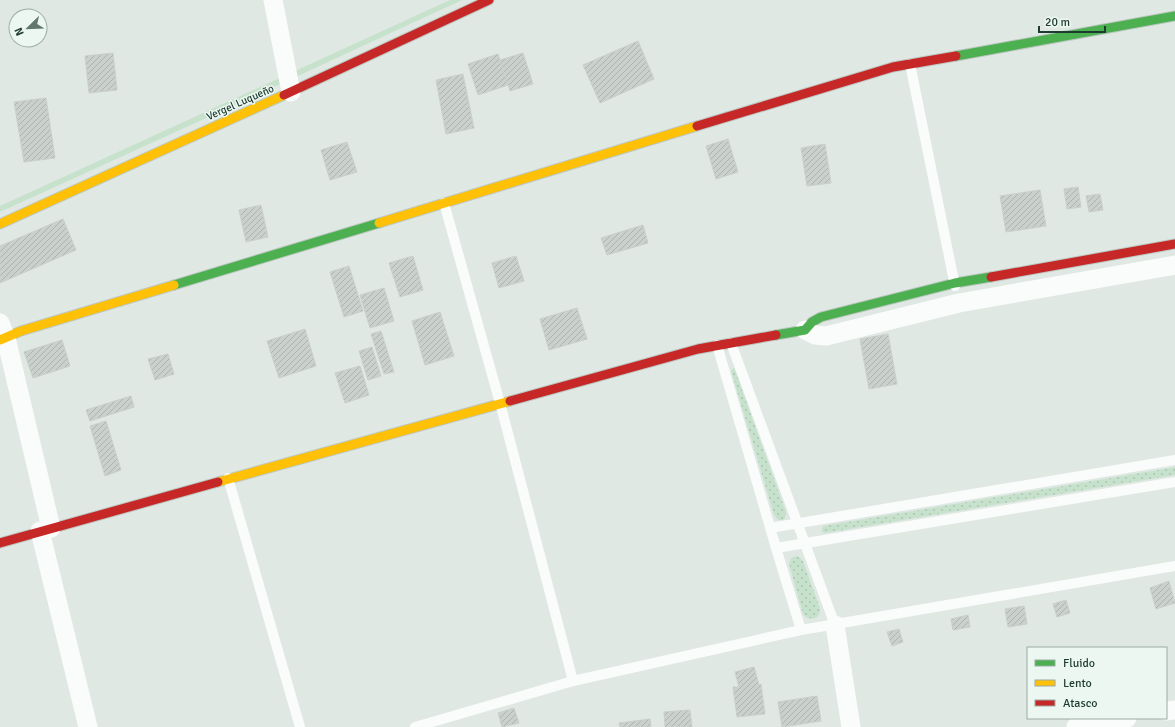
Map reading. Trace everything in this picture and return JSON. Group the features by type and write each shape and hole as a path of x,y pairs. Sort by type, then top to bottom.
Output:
{"street":[{"path":"273,0 290,92"},
{"name":"Vergel Luqueño","path":"0,224 489,0"},
{"path":"88,727 2,334 21,331 893,67 1175,16"},
{"path":"0,543 228,478 698,349 805,330 812,322 821,316 955,283 1175,244"},
{"path":"805,330 815,336 826,336 959,303 1175,265"},
{"path":"834,625 851,727"},
{"path":"1076,727 1121,719"}],"lane":[{"path":"910,64 959,303"},
{"path":"444,203 500,403 573,681"},
{"path":"731,343 834,625"},
{"path":"717,345 801,630"},
{"path":"770,528 1175,460"},
{"path":"228,478 300,727"},
{"path":"776,548 1175,482"},
{"path":"415,727 573,681 801,630 1175,566"}],"green space":[{"path":"450,0 462,0 0,212 0,206"},
{"path":"733,368 786,512 783,520 778,520 774,515 731,371"},
{"path":"1175,467 1175,475 825,533 822,532 823,526"},
{"path":"796,556 803,561 820,608 819,615 812,619 803,614 789,564 791,558"}],"building":[{"path":"638,41 654,79 600,103 583,65"},
{"path":"113,53 117,90 89,93 85,56"},
{"path":"523,53 533,84 510,91 500,60"},
{"path":"498,54 508,85 478,95 468,64"},
{"path":"463,74 474,128 446,134 436,80"},
{"path":"46,98 55,158 24,162 14,102"},
{"path":"728,139 738,172 716,179 706,146"},
{"path":"347,142 357,172 330,180 321,150"},
{"path":"825,144 831,183 807,186 801,148"},
{"path":"1078,187 1081,207 1067,209 1064,189"},
{"path":"1040,190 1046,226 1006,232 1000,196"},
{"path":"1100,194 1103,210 1089,212 1086,196"},
{"path":"261,205 268,237 246,242 239,210"},
{"path":"63,219 76,250 0,283 0,246"},
{"path":"643,225 648,243 607,255 601,238"},
{"path":"413,256 423,290 400,297 389,263"},
{"path":"516,256 524,281 499,288 492,263"},
{"path":"349,266 363,311 344,317 330,272"},
{"path":"384,288 394,321 370,328 360,295"},
{"path":"577,308 587,339 549,350 540,319"},
{"path":"440,312 454,356 425,365 412,321"},
{"path":"305,329 316,366 279,378 267,341"},
{"path":"381,331 394,372 384,374 371,334"},
{"path":"888,334 897,384 869,389 860,339"},
{"path":"62,340 70,366 33,378 24,352"},
{"path":"372,347 381,376 368,380 359,351"},
{"path":"168,354 174,374 155,380 148,359"},
{"path":"360,366 369,395 345,403 335,373"},
{"path":"131,396 134,407 90,421 86,410"},
{"path":"106,421 121,470 105,476 90,426"},
{"path":"1169,581 1175,603 1156,609 1150,588"},
{"path":"1066,600 1070,613 1057,617 1053,604"},
{"path":"1024,606 1027,624 1008,627 1005,609"},
{"path":"968,615 970,627 953,630 951,619"},
{"path":"899,629 903,642 892,646 887,632"},
{"path":"754,667 759,685 761,684 765,714 737,717 733,687 739,687 735,672"},
{"path":"817,696 821,721 782,727 778,702"},
{"path":"514,708 519,723 502,727 498,713"},
{"path":"690,710 692,727 665,727 664,712"},
{"path":"650,719 651,727 620,727 619,723"}],"traffic: fast":[{"path":"956,56 1175,16"},
{"path":"174,285 379,223"},
{"path":"776,335 805,330 812,322 821,317 955,283 991,277"}],"traffic: slow":[{"path":"0,224 284,95"},
{"path":"379,223 697,126"},
{"path":"0,340 21,331 174,285"},
{"path":"218,482 510,401"}],"traffic: jam":[{"path":"284,95 489,0"},
{"path":"697,126 893,67 956,56"},
{"path":"991,277 1175,244"},
{"path":"510,401 698,349 776,335"},
{"path":"0,543 218,482"}]}
